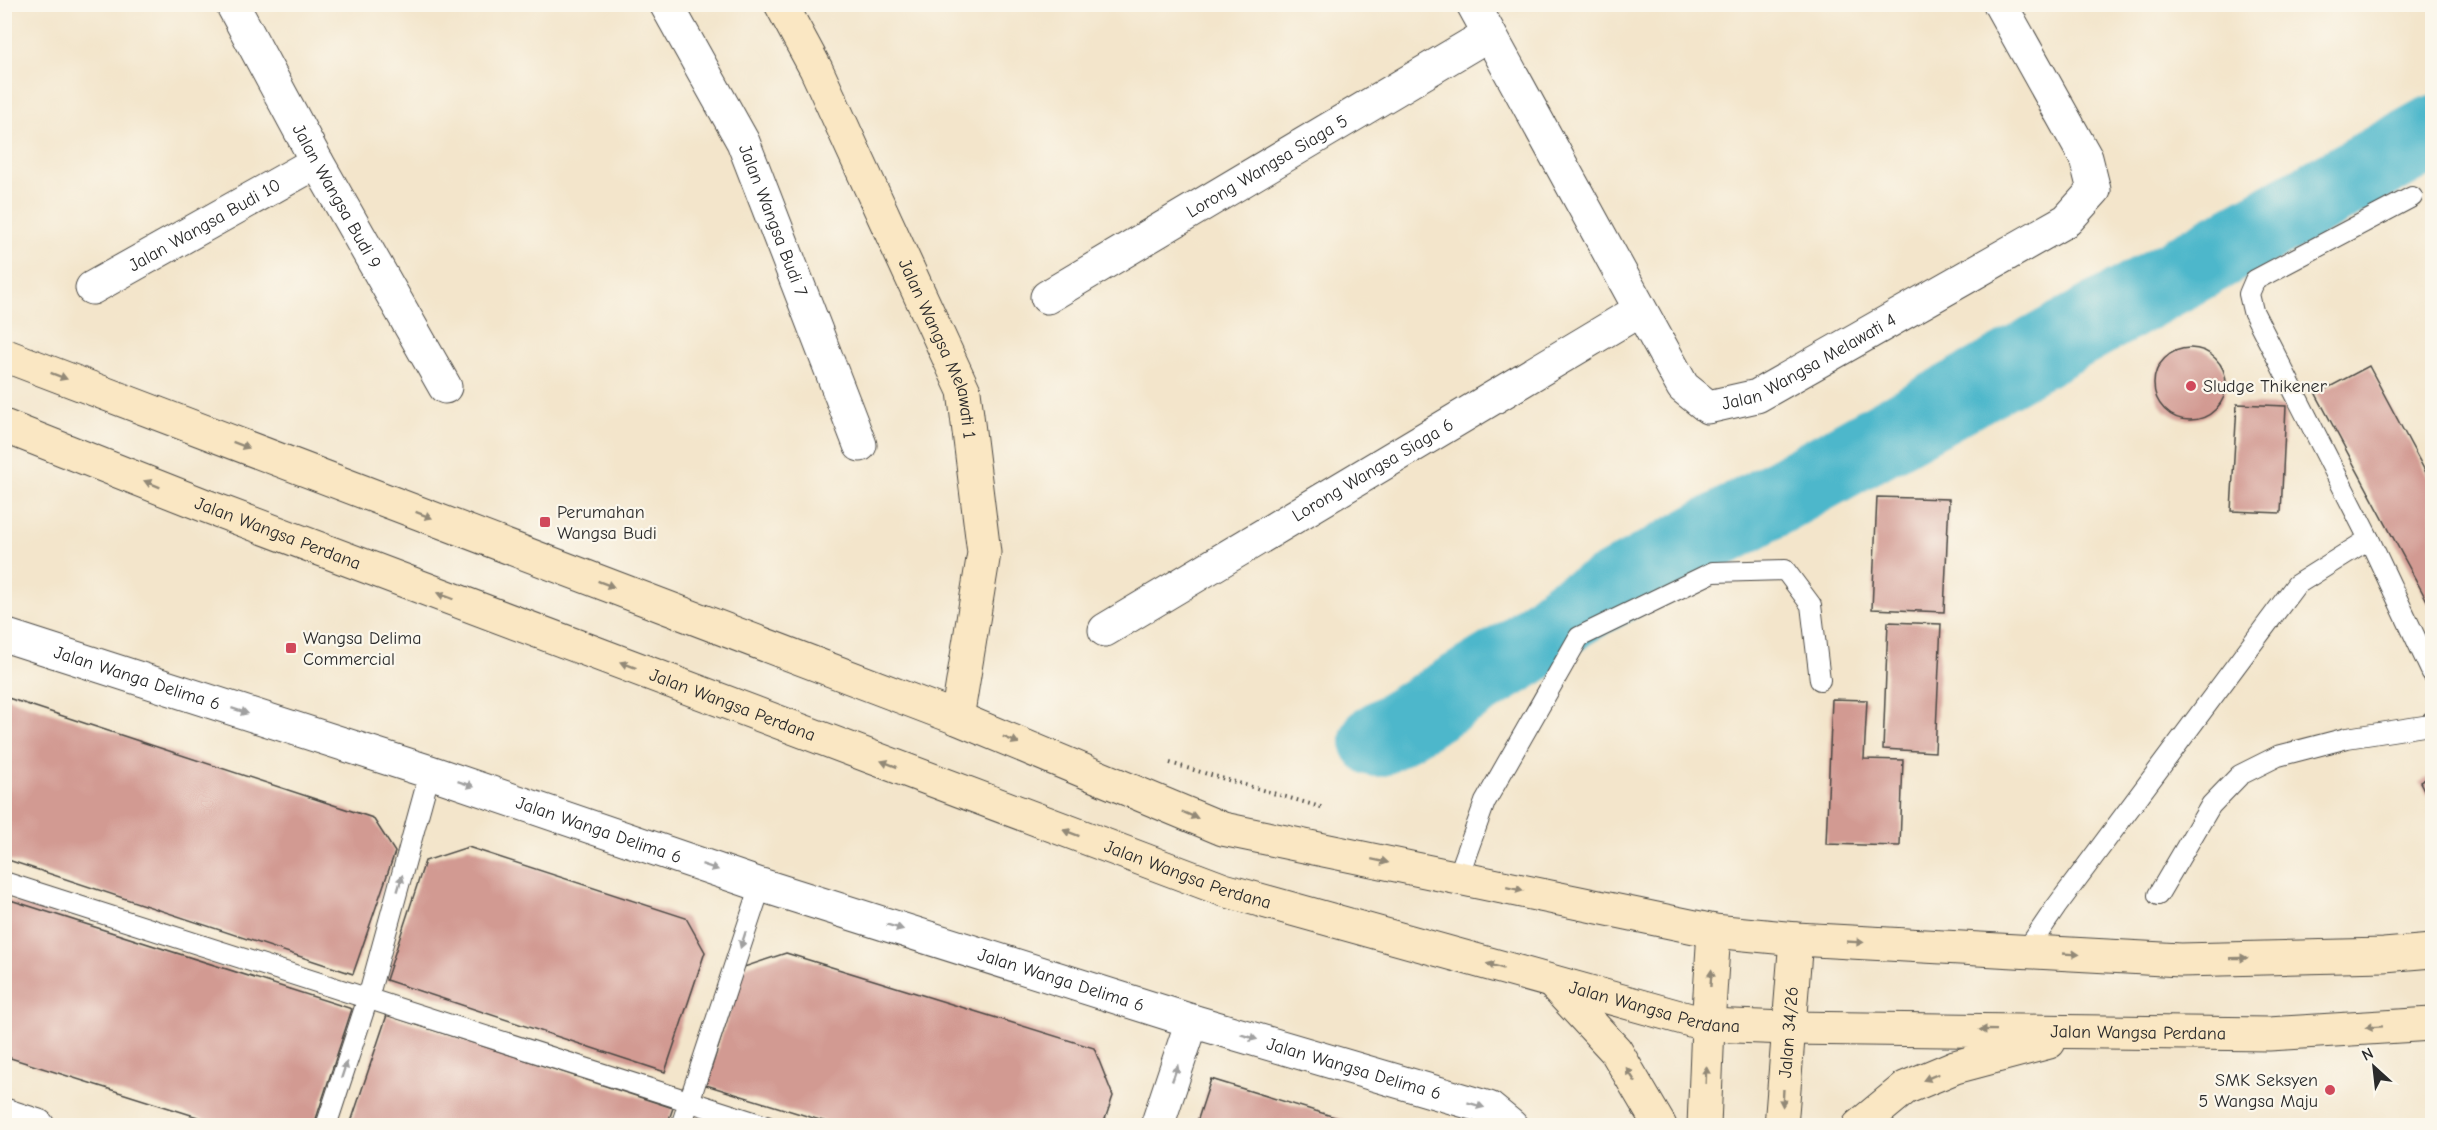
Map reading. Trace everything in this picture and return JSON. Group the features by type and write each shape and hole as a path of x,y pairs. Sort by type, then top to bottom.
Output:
{"main road":[{"name":"Jalan Wangsa Melawati 1","path":"781,4 816,69 964,391 984,553 957,718"},
{"path":"4,355 957,718 1223,829 1714,931 1797,939 2181,960 2384,956 2433,951"},
{"name":"Jalan Wangsa Perdana","path":"4,426 217,510 1224,890 1708,1024 1788,1028 2269,1034 2433,1024"},
{"path":"1704,1125 1714,931"},
{"name":"Jalan 34/26","path":"1781,1125 1797,939"},
{"path":"1552,981 1616,1051 1660,1125"},
{"path":"1859,1125 1905,1088 1945,1071 2088,1032"}],"street":[{"name":"Jalan Wangsa Budi 9","path":"232,4 317,162 445,387"},
{"name":"Jalan Wangsa Budi 7","path":"666,4 743,142 860,445"},
{"name":"Jalan Wangsa Melawati 4","path":"1473,4 1683,387 1707,407 1757,396 2067,220 2094,190 2086,158 2000,4"},
{"name":"Lorong Wangsa Siaga 5","path":"1047,297 1489,34"},
{"name":"Jalan Wangsa Budi 10","path":"92,288 317,162"},
{"name":"Lorong Wangsa Siaga 6","path":"1105,630 1640,310"},
{"name":"Jalan Wanga Delima 6","path":"4,635 430,772 761,885 1192,1021"},
{"path":"1157,1125 1192,1021"},
{"name":"Jalan Wangsa Delima 6","path":"1192,1021 1489,1108 1511,1125"},
{"path":"4,1115 38,1125"}],"lane":[{"path":"2412,196 2255,280 2249,294 2253,311 2369,539 2433,673"},
{"path":"2026,951 2056,907 2296,585 2369,539"},
{"path":"1458,877 1485,802 1579,637 1713,572 1785,570 1812,605 1821,680"},
{"path":"2158,895 2211,805 2240,776 2278,756 2347,738 2430,724 2433,721"},
{"path":"326,1125 368,998 430,772"},
{"path":"4,882 766,1125"},
{"path":"681,1125 761,885"}],"building":[{"name":"Sludge Thikener","path":"2190,348 2210,354 2220,364 2226,384 2220,404 2210,414 2190,420 2170,414 2160,404 2154,384 2160,364 2170,354"},
{"path":"2369,366 2432,484 2432,610 2316,394"},
{"path":"2237,404 2286,406 2281,513 2231,511"},
{"path":"1877,497 1949,499 1944,612 1872,609"},
{"path":"1888,622 1941,624 1935,752 1883,749"},
{"path":"5,697 373,818 395,852 353,974 5,859"},
{"path":"1832,699 1867,700 1864,759 1903,760 1900,846 1826,844"},
{"path":"2432,775 2432,805 2420,782"},
{"path":"468,847 686,918 705,952 665,1072 386,980 425,861"},
{"path":"4,898 352,1009 314,1125 223,1125 4,1056"},
{"path":"786,953 1094,1048 1113,1096 1103,1125 836,1125 706,1085 744,967"},
{"path":"387,1015 673,1108 667,1125 350,1125"},
{"path":"1211,1079 1361,1125 1196,1125"}],"waterway":[{"path":"1377,740 1523,651 1570,613 2432,133"}],"place":[{"name":"Sludge Thikener","path":"2191,386"},
{"name":"Perumahan Wangsa Budi","path":"545,522"},
{"name":"Wangsa Delima Commercial","path":"291,648"},
{"name":"SMK Seksyen 5 Wangsa Maju","path":"2330,1090"}]}
